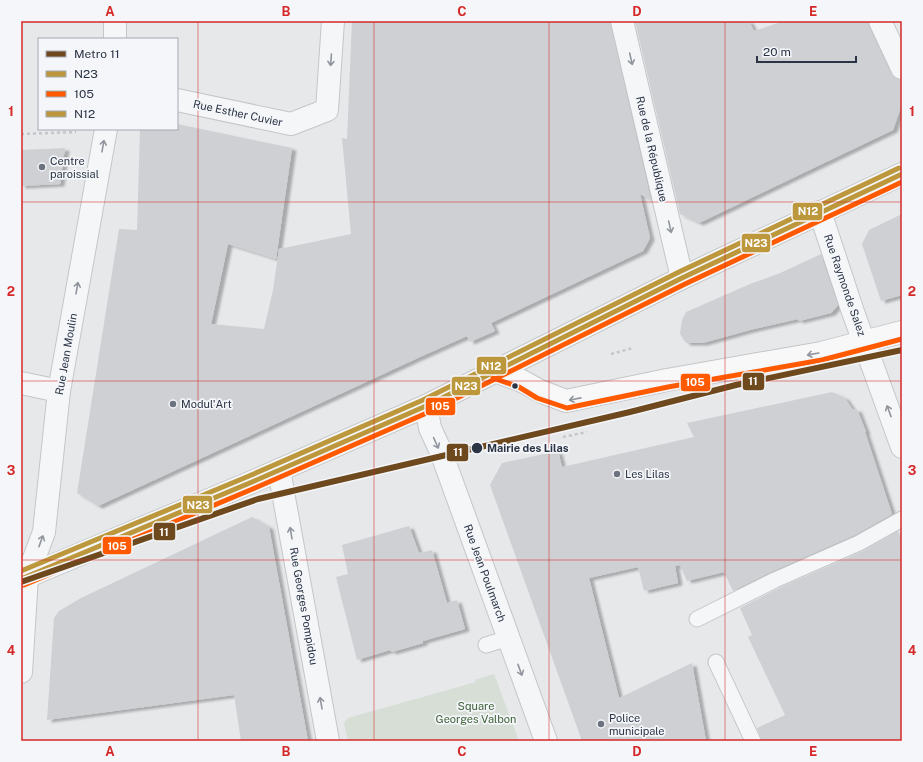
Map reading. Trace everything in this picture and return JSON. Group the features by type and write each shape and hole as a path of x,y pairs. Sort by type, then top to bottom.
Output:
{"main road":[{"path":"24,578 426,406 682,278 902,174"},
{"path":"495,371 522,381 540,391 566,401 667,380 822,353 902,332"}],"street":[{"path":"115,21 115,38"},
{"name":"Rue Esther Cuvier","path":"178,100 291,124 327,110 333,21"},
{"name":"Rue de la République","path":"622,21 682,278"},
{"path":"880,21 902,68"},
{"name":"Rue Jean Moulin","path":"21,672 24,578 44,532 59,391 106,130"},
{"name":"Rue Raymonde Salez","path":"820,212 853,312 902,448"},
{"path":"21,383 59,391"},
{"name":"Rue Jean Poulmarch","path":"426,406 430,428 441,452 546,741"},
{"name":"Rue Georges Pompidou","path":"279,470 328,741"}],"lane":[{"path":"697,619 775,580 858,543 902,519"},
{"path":"486,645 509,638"},
{"path":"716,662 752,741"}],"path":[{"path":"21,134 89,130"},
{"path":"611,354 633,348"},
{"path":"563,437 587,432"}],"green space":[{"name":"Square Georges Valbon","path":"494,674 519,741 348,741 344,723 348,718 476,682 475,680"}],"building":[{"path":"352,21 610,21 651,200 640,194 650,238 643,251 491,323 495,331 470,342 467,336 98,506 77,493 119,229 137,230 140,130 178,130 178,124 292,148 276,259 228,244 211,324 264,329 273,290 279,249 351,234 342,138 347,139"},
{"path":"635,21 749,21 754,31 784,21 868,21 891,73 895,78 902,80 902,104 893,130 699,223 680,214"},
{"name":"Centre paroissial","path":"65,148 60,184 21,186 21,150"},
{"path":"902,214 902,295 881,301 862,244 869,230"},
{"path":"821,254 838,305 831,313 799,321 798,319 750,330 703,343 686,343 680,334 682,320 686,312 750,284 778,274"},
{"path":"832,392 845,398 853,410 857,409 866,432 892,514 855,535 771,572 733,591 724,572 687,581 680,565 675,566 678,583 644,591 638,567 589,578 619,698 692,663 706,741 582,741 490,485 502,463 558,451 562,467 694,437 687,423"},
{"path":"252,517 269,527 308,741 241,741 234,695 47,720 54,618 59,611 81,598"},
{"path":"409,526 419,553 432,550 447,603 457,600 465,629 392,652 390,650 357,660 336,577 348,574 342,545"},
{"path":"898,531 902,543 902,741 762,741 757,728 785,715 748,637 752,635 740,608 779,588 863,551"}],"metro line":[{"name":"11","path":"21,582 258,499 630,412 736,385 902,350"}],"transit line":[{"name":"N12","path":"21,571 249,476 423,400 679,272 899,168"},
{"name":"N23","path":"21,579 252,482 426,406 682,278 902,174"},
{"name":"105","path":"24,585 255,488 429,412 685,284 902,182"},
{"name":"105","path":"493,378 519,387 537,398 567,408 668,387 822,360 902,339"}],"place":[{"name":"Centre paroissial","path":"42,167"},
{"name":"Modul'Art","path":"173,404"},
{"name":"Mairie des Lilas","path":"477,448"},
{"name":"Les Lilas","path":"617,474"},
{"name":"Police municipale","path":"601,724"}]}
